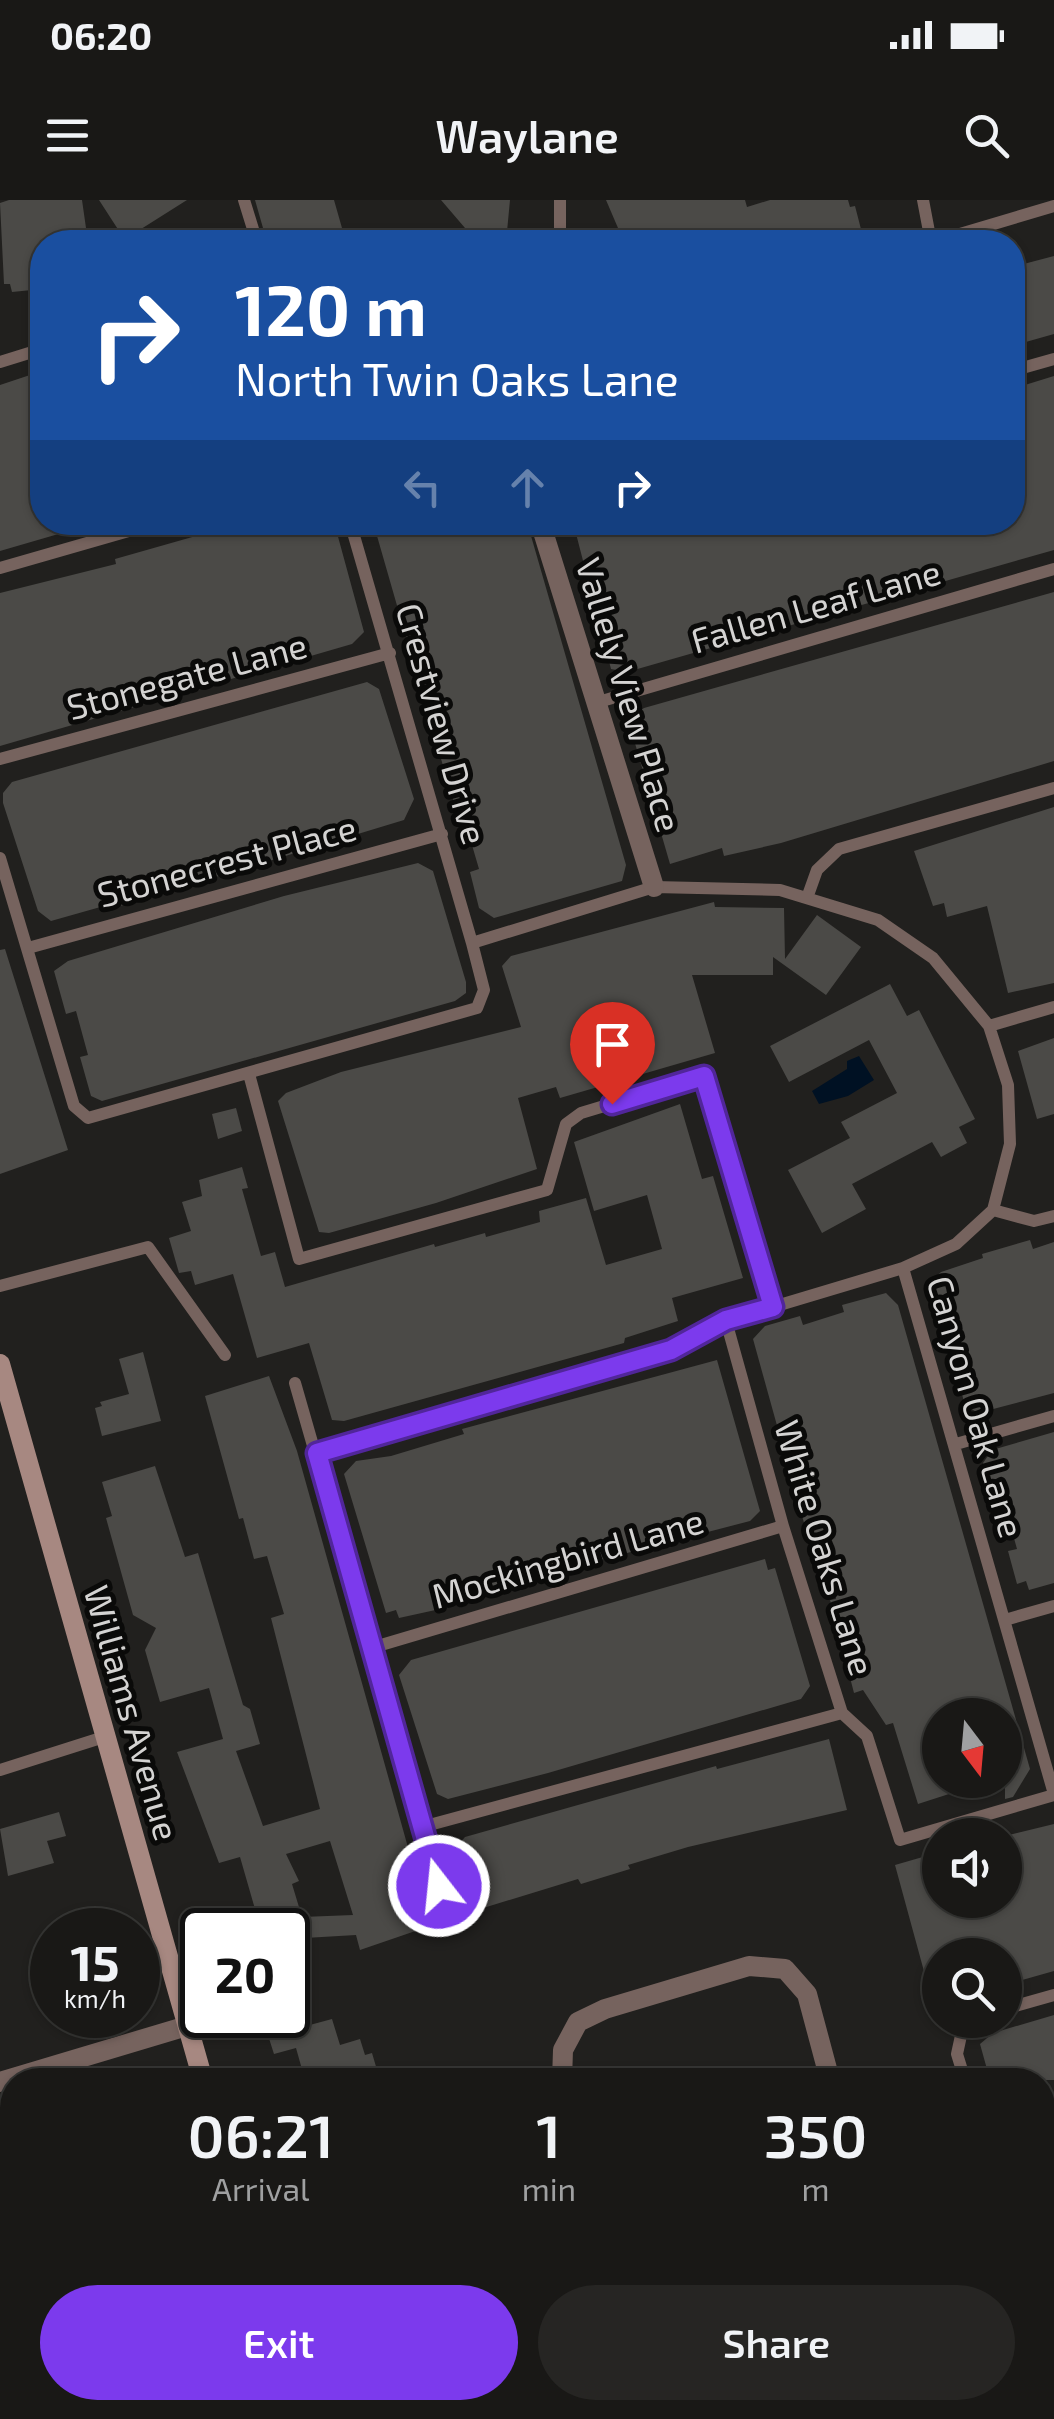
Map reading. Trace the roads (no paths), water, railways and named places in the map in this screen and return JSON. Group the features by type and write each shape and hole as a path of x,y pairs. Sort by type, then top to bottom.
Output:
{"street":[{"name":"Vallely View Place","path":"544,535 654,888"},
{"name":"Williams Avenue","path":"0,1364 180,2002"},
{"path":"562,2068 563,2050 578,2022 605,2008 749,1966 785,1969 807,1994 827,2068"},
{"path":"47,2068 180,2028"},
{"name":"Williams Avenue","path":"191,2038 199,2068"}],"lane":[{"path":"244,200 253,230"},
{"path":"560,200 560,230"},
{"path":"923,200 929,230"},
{"path":"973,230 1054,206"},
{"path":"0,362 30,353"},
{"path":"1025,367 1054,359"},
{"path":"0,568 115,535"},
{"name":"Crestview Drive","path":"249,1074 477,1008 484,990 354,535"},
{"name":"Fallen Leaf Lane","path":"596,703 1054,568"},
{"name":"Stonegate Lane","path":"0,759 390,653"},
{"path":"807,898 817,870 839,849 1054,788"},
{"name":"Stonecrest Place","path":"28,948 442,834"},
{"path":"0,858 74,1106 88,1118 249,1074 298,1259 547,1190 566,1124 582,1113 704,1076 773,1307"},
{"path":"317,1453 671,1350 726,1320 903,1268 956,1244 993,1210 1010,1144 1008,1086 989,1026 933,958 878,920 780,890 654,888 472,944"},
{"path":"989,1026 1054,1008"},
{"path":"993,1210 1034,1222 1054,1216"},
{"path":"0,1286 148,1247 225,1355"},
{"name":"Canyon Oak Lane","path":"903,1268 1054,1795"},
{"name":"White Oaks Lane","path":"726,1320 783,1526 842,1714 867,1736 900,1840 1054,1795"},
{"path":"295,1383 448,1916"},
{"path":"956,1444 1054,1416"},
{"name":"Mockingbird Lane","path":"371,1648 783,1526"},
{"path":"1005,1620 1054,1606"},
{"path":"422,1827 842,1714"},
{"path":"0,1770 104,1737"},
{"path":"1022,2004 1054,1995"},
{"path":"961,2038 958,2054 962,2068"}],"water":[{"path":"859,1056 874,1080 848,1096 819,1104 812,1091 847,1069 847,1061"}]}
